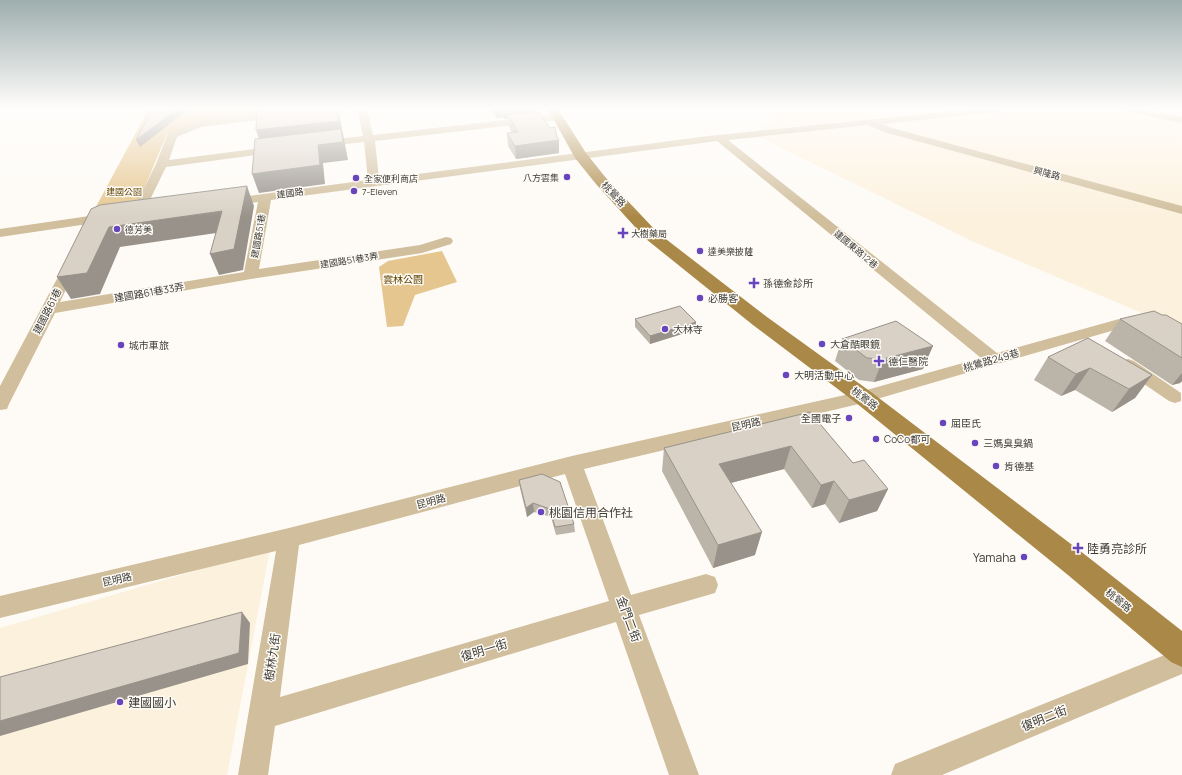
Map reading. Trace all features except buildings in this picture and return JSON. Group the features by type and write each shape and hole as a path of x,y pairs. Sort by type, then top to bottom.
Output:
{"main road":[{"name":"桃鶯路","path":"574,145 580,155 602,181 652,236 760,321 863,397 1078,566 1182,651"}],"street":[{"path":"137,214 162,164 168,145"},
{"path":"308,146 314,145"},
{"path":"370,145 374,182"},
{"name":"建國路","path":"220,203 660,145"},
{"name":"建國東路12巷","path":"728,145 994,360"},
{"name":"興隆路","path":"944,145 1182,210"},
{"path":"162,164 285,148"},
{"name":"建國路51巷","path":"251,275 265,197"},
{"path":"0,233 91,226 137,214 152,212"},
{"name":"建國路51巷3弄","path":"251,275 422,249 446,241"},
{"name":"建國路61巷","path":"0,404 80,247"},
{"name":"建國路61巷33弄","path":"48,309 251,275"},
{"name":"桃鶯路249巷","path":"863,397 1119,324"},
{"path":"1082,334 1175,397"},
{"name":"昆明路","path":"0,607 289,538 572,464 863,397"},
{"name":"金門二街","path":"572,464 684,775"},
{"name":"樹林九街","path":"253,775 289,538"},
{"name":"復明一街","path":"263,716 706,585"},
{"name":"復明二街","path":"906,775 1182,661"}],"shaded area":[{"path":"776,145 1182,145 1182,330 974,242"},
{"name":"建國國小","path":"270,549 227,775 0,775 0,628"}],"green space":[{"name":"建國公園","path":"129,145 162,145 135,210 91,216"},
{"name":"雲林公園","path":"442,251 457,282 415,295 403,326 387,327 379,267 388,261"}],"place":[{"name":"八方雲集","path":"567,177"},
{"name":"全家便利商店","path":"356,178"},
{"name":"7-Eleven","path":"354,191"},
{"name":"德芳美","path":"117,229"},
{"name":"大樹藥局","path":"623,233"},
{"name":"達美樂披薩","path":"700,251"},
{"name":"孫德金診所","path":"754,283"},
{"name":"必勝客","path":"700,298"},
{"name":"大林寺","path":"665,329"},
{"name":"大倉酷眼鏡","path":"822,344"},
{"name":"城市車旅","path":"121,345"},
{"name":"德仁醫院","path":"879,361"},
{"name":"大明活動中心","path":"786,375"},
{"name":"全國電子","path":"849,418"},
{"name":"屈臣氏","path":"943,423"},
{"name":"CoCo都可","path":"876,439"},
{"name":"三媽臭臭鍋","path":"975,443"},
{"name":"肯德基","path":"996,466"},
{"name":"桃園信用合作社","path":"541,512"},
{"name":"陸勇亮診所","path":"1078,548"},
{"name":"Yamaha","path":"1024,557"},
{"name":"建國國小","path":"120,702"}]}
